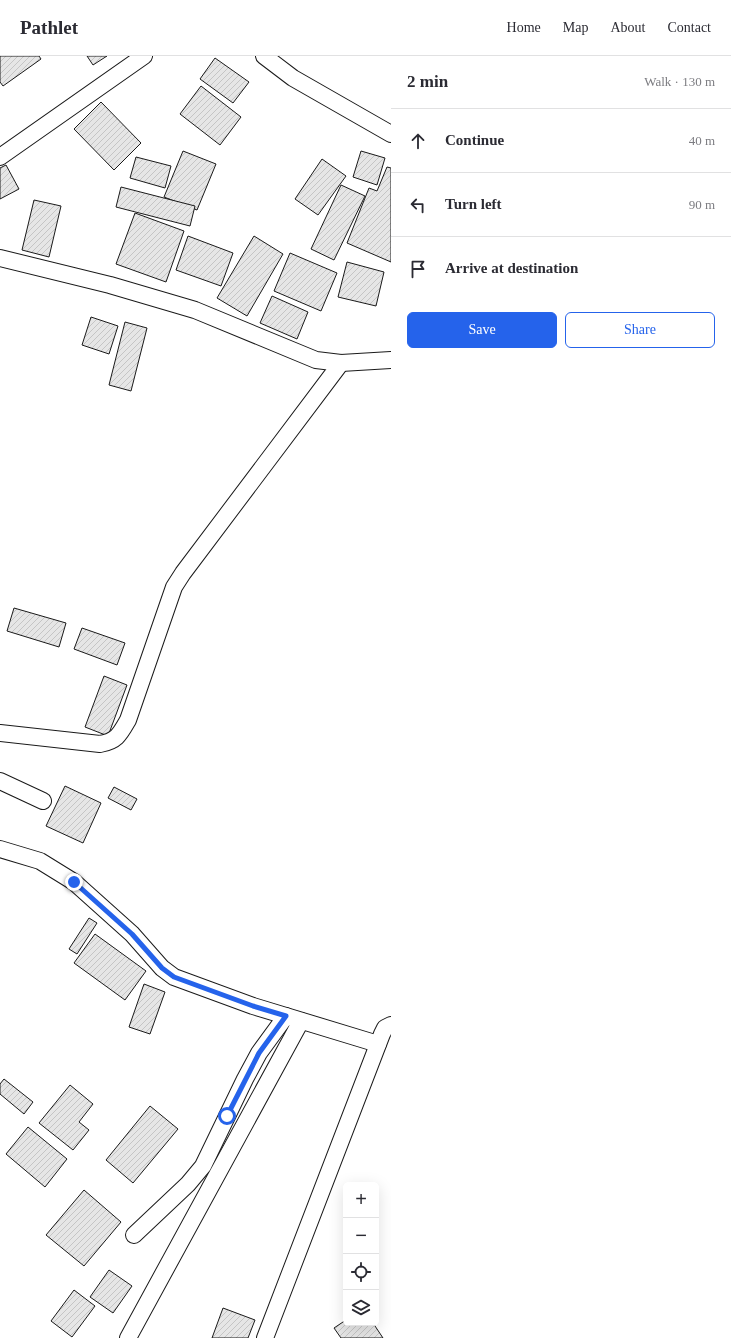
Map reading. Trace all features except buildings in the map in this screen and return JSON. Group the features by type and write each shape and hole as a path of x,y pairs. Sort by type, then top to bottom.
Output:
{"street":[{"path":"0,157 144,56"},
{"path":"264,56 293,78 391,134"},
{"path":"0,258 110,285 195,310 316,360 341,363 391,360"},
{"path":"0,733 100,744 111,742 120,734 128,720 174,587 182,573 341,363"},
{"path":"0,781 43,801"},
{"path":"0,849 40,861 74,882 132,934 162,968 174,977 253,1006 378,1044"},
{"path":"134,1236 188,1184 203,1166 259,1053 286,1016"},
{"path":"128,1338 301,1021"},
{"path":"265,1338 378,1044 385,1028 391,1025"}],"route":[{"path":"74,882 132,934 162,968 174,977 253,1006 286,1016 259,1053 227,1116"}]}
